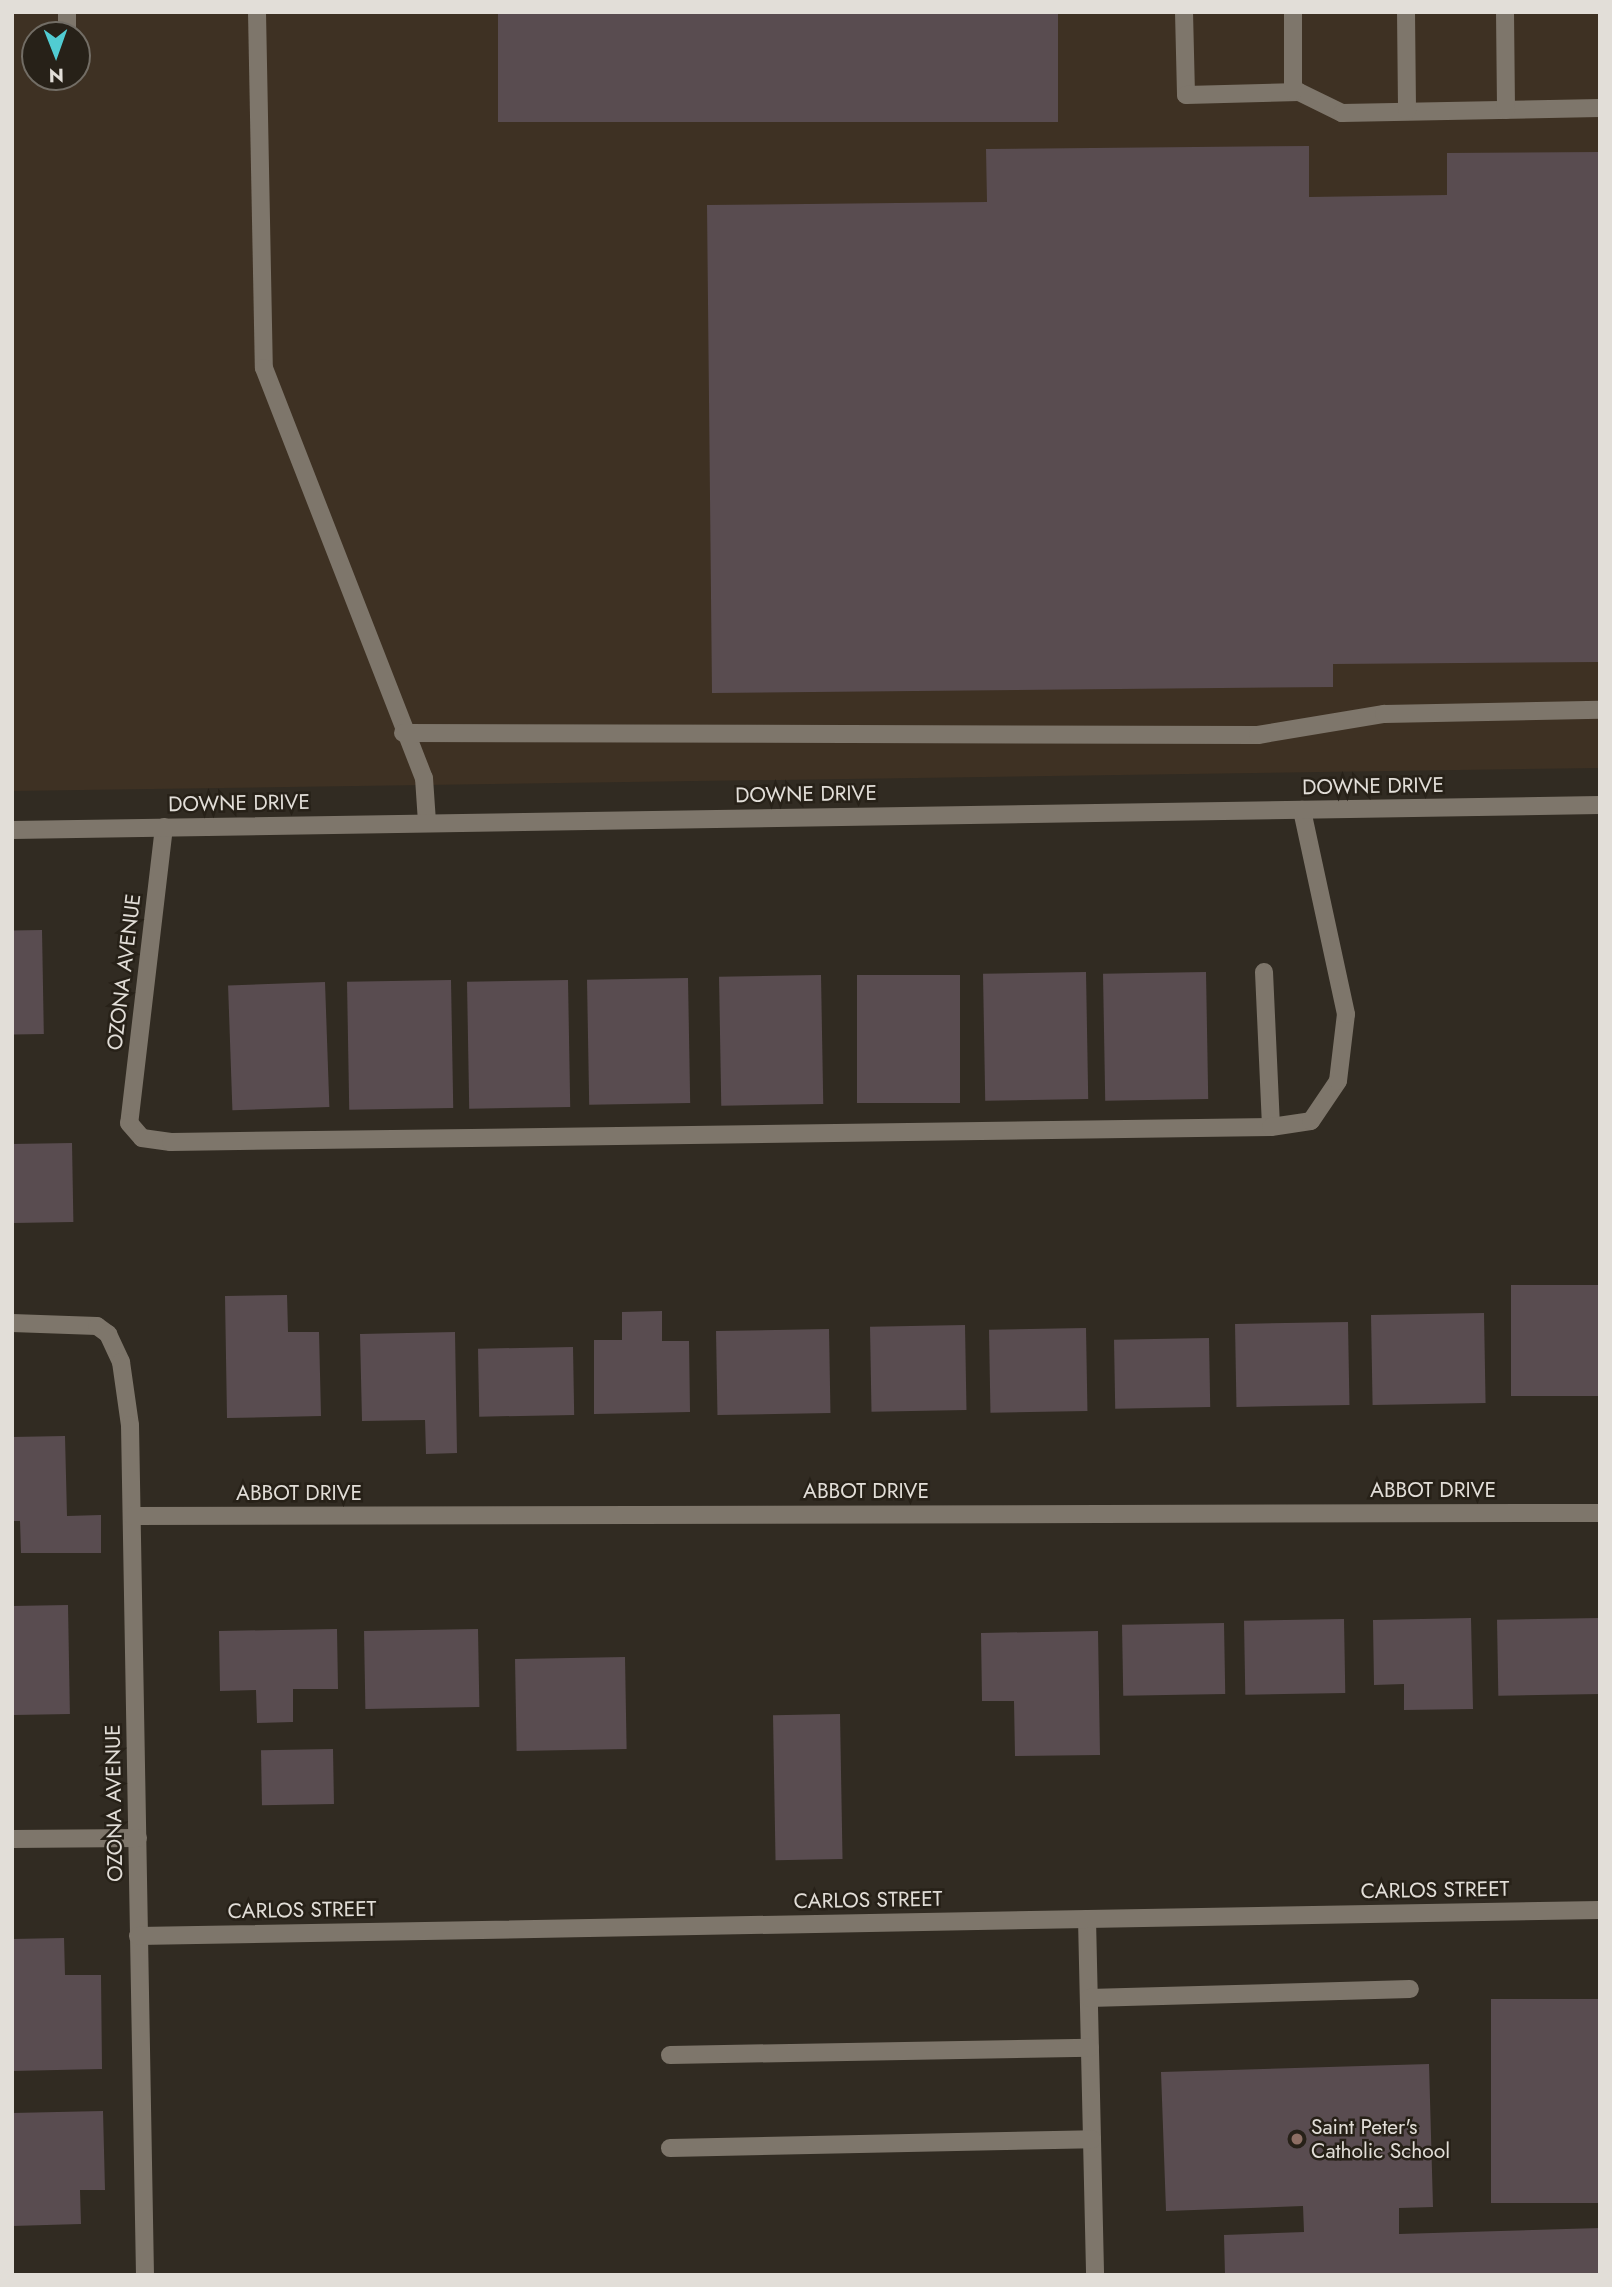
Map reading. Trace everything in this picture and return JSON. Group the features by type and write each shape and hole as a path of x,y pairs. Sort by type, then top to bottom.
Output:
{"street":[{"path":"257,12 264,369 403,733 424,778 427,822"},
{"path":"1184,12 1186,95 1293,92 1342,113 1600,108"},
{"path":"1293,12 1293,92"},
{"path":"1406,12 1407,111"},
{"path":"1505,12 1506,110"},
{"path":"403,733 1258,735 1384,714 1600,710"},
{"name":"DOWNE DRIVE","path":"12,830 1600,805"},
{"path":"1264,972 1271,1127 1311,1121 1338,1081 1346,1014 1302,810"},
{"name":"OZONA AVENUE","path":"164,827 129,1123 142,1138 171,1142 1271,1127"},
{"name":"OZONA AVENUE","path":"12,1323 97,1326 108,1334 121,1362 130,1426 145,2275"},
{"name":"ABBOT DRIVE","path":"132,1516 1600,1513"},
{"path":"12,1839 138,1838"},
{"name":"CARLOS STREET","path":"138,1936 1600,1910"},
{"path":"1087,1919 1095,2275"},
{"path":"1089,1998 1410,1989"},
{"path":"670,2055 1090,2048"},
{"path":"670,2148 1092,2139"}],"shaded area":[{"path":"12,12 1600,12 1600,768 12,791"}],"building":[{"path":"498,12 1058,12 1058,122 498,122"},
{"path":"1309,146 1309,197 1447,195 1447,153 1600,152 1600,662 1333,664 1333,687 712,693 707,205 987,202 986,149"},
{"path":"42,930 44,1034 14,1035 12,931"},
{"path":"1086,972 1088,1099 985,1101 983,974"},
{"path":"1206,972 1208,1099 1105,1101 1103,974"},
{"path":"821,975 823,1104 721,1106 719,977"},
{"path":"857,975 960,975 960,1103 857,1103"},
{"path":"688,978 690,1103 589,1105 587,980"},
{"path":"451,980 453,1108 349,1110 347,982"},
{"path":"568,980 570,1107 469,1109 467,982"},
{"path":"325,982 329,1107 232,1110 228,985"},
{"path":"72,1143 73,1222 13,1223 12,1144"},
{"path":"1511,1285 1600,1285 1600,1396 1511,1396"},
{"path":"287,1295 288,1332 319,1332 321,1416 227,1418 225,1296"},
{"path":"662,1311 662,1341 689,1341 690,1412 594,1414 594,1340 622,1340 622,1312"},
{"path":"1484,1313 1486,1403 1373,1405 1371,1315"},
{"path":"1348,1322 1349,1405 1236,1407 1235,1324"},
{"path":"965,1325 966,1410 871,1412 870,1327"},
{"path":"1086,1328 1087,1411 990,1413 989,1330"},
{"path":"829,1329 830,1413 717,1415 716,1331"},
{"path":"455,1332 457,1453 426,1454 425,1420 362,1421 360,1334"},
{"path":"1209,1338 1210,1407 1115,1409 1114,1340"},
{"path":"573,1347 574,1415 479,1417 478,1349"},
{"path":"65,1436 67,1516 101,1515 101,1553 21,1553 20,1521 12,1521 12,1437"},
{"path":"68,1605 70,1714 14,1715 12,1606"},
{"path":"1471,1618 1473,1709 1404,1710 1404,1684 1374,1685 1373,1620"},
{"path":"1599,1618 1600,1694 1498,1696 1497,1620"},
{"path":"1344,1619 1345,1693 1245,1695 1244,1621"},
{"path":"1224,1623 1225,1694 1123,1696 1122,1625"},
{"path":"337,1629 338,1689 293,1689 293,1722 257,1723 256,1690 220,1691 219,1631"},
{"path":"478,1629 479,1707 365,1709 364,1631"},
{"path":"1098,1631 1100,1755 1015,1756 1014,1701 982,1701 981,1633"},
{"path":"625,1657 627,1749 517,1751 515,1659"},
{"path":"840,1714 843,1859 776,1860 773,1715"},
{"path":"333,1749 334,1804 262,1805 261,1750"},
{"path":"64,1938 65,1975 101,1975 102,2069 12,2071 12,1939"},
{"path":"1491,1999 1600,1999 1600,2203 1491,2203"},
{"name":"Saint Peter's Catholic School","path":"1429,2064 1433,2207 1399,2208 1399,2234 1600,2228 1600,2275 1225,2275 1224,2235 1304,2232 1303,2206 1166,2211 1161,2072"},
{"path":"103,2111 105,2190 80,2190 81,2224 12,2226 12,2113"}],"place":[{"name":"Saint Peter's Catholic School","path":"1297,2139"}]}
